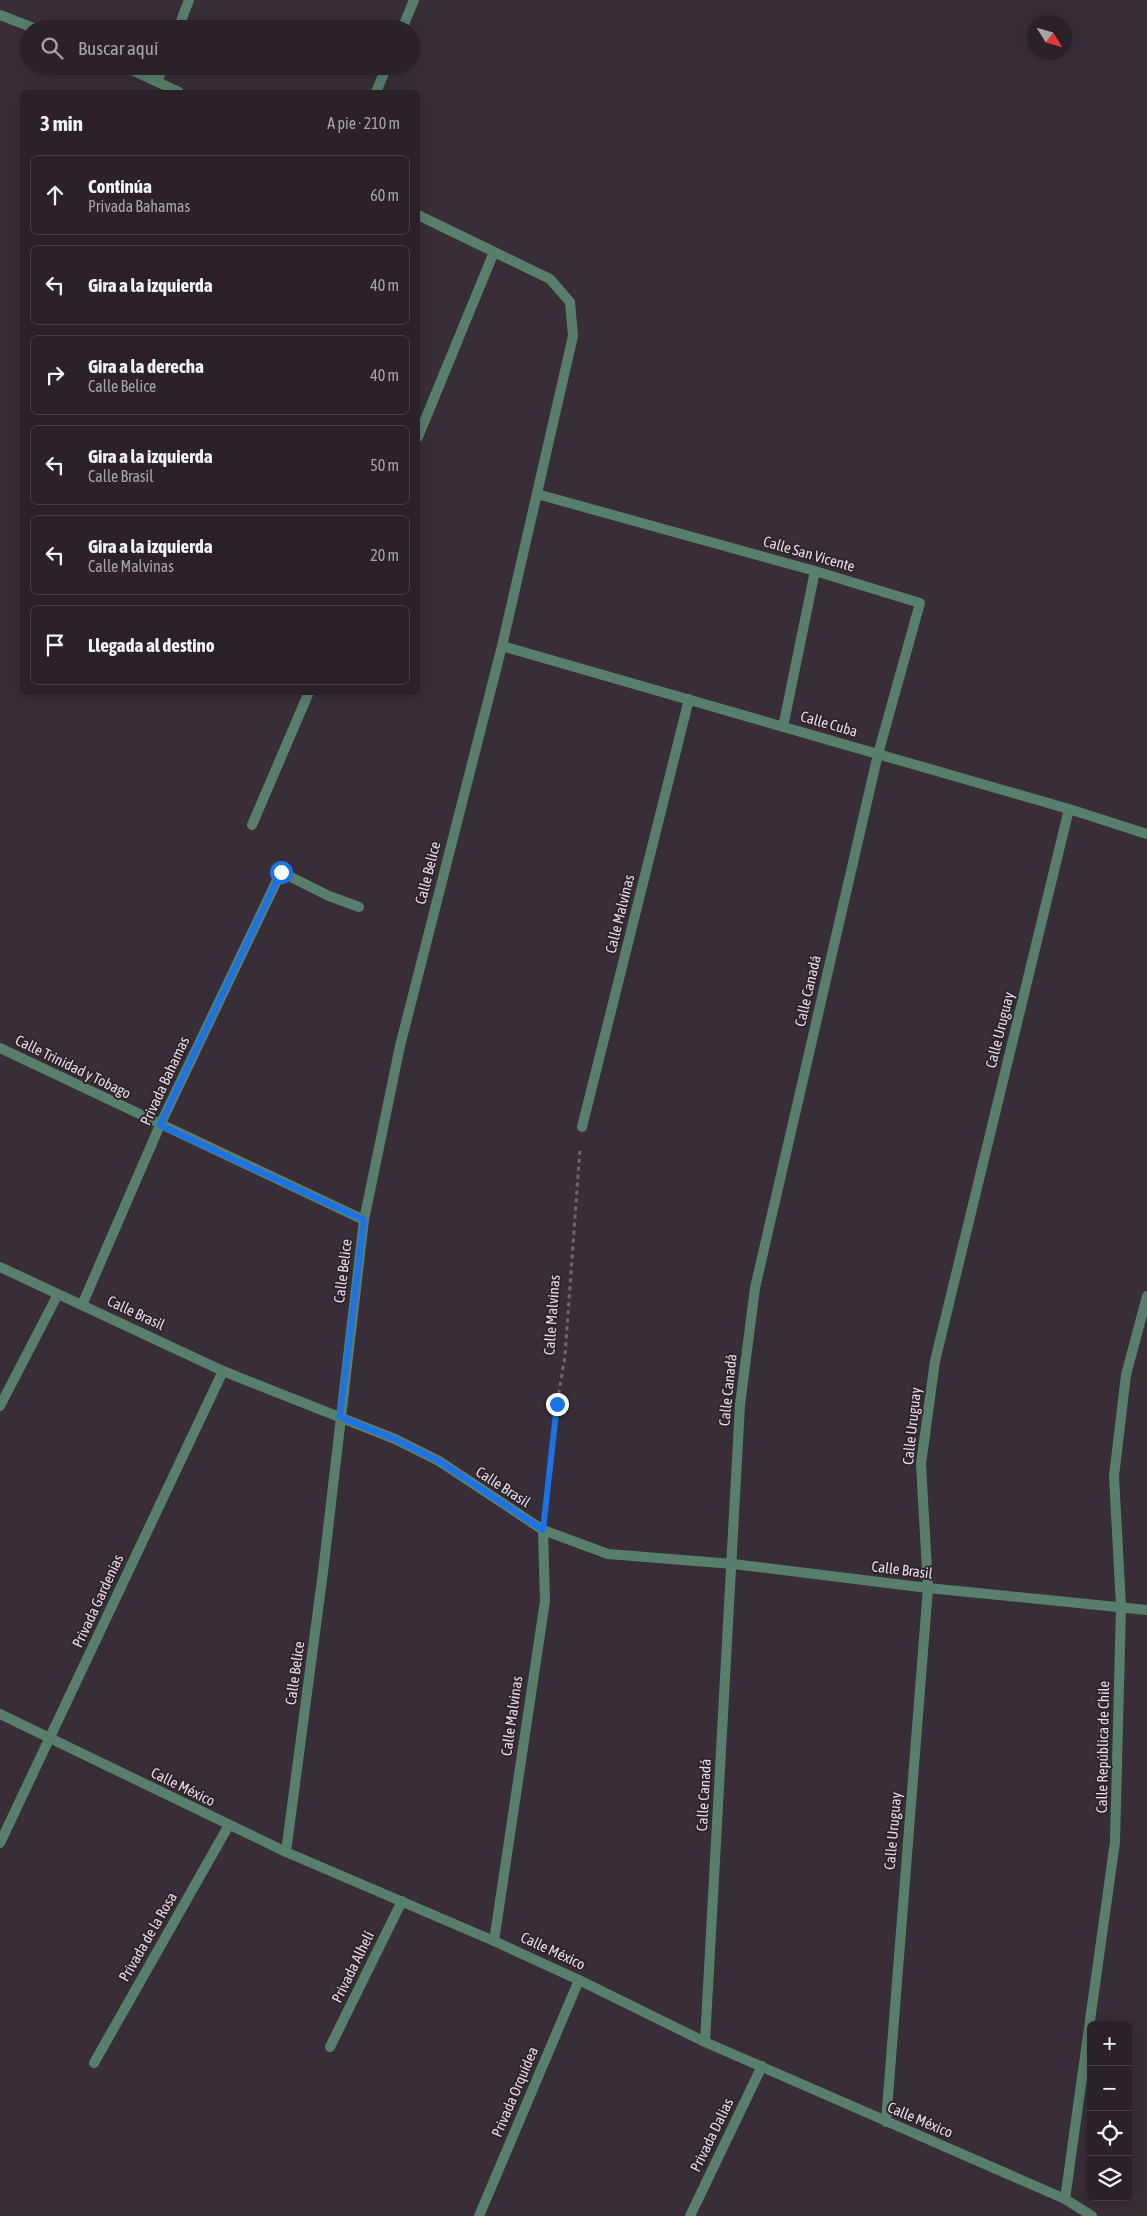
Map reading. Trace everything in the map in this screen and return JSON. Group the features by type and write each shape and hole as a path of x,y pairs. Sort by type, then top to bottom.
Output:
{"street":[{"path":"181,20 189,0"},
{"path":"406,20 414,0"},
{"path":"0,15 20,23"},
{"path":"144,75 175,90"},
{"path":"158,81 160,75"},
{"path":"377,90 383,75"},
{"name":"Calle Belice","path":"286,1852 323,1572 364,1220 400,1046 502,646 573,336 570,302 550,279 420,216"},
{"path":"420,433 494,252"},
{"name":"Calle San Vicente","path":"537,494 815,571 920,603 878,754"},
{"path":"784,727 815,571"},
{"name":"Calle Cuba","path":"502,646 1069,809 1147,834"},
{"path":"252,825 308,695"},
{"name":"Calle Malvinas","path":"582,1127 689,699"},
{"name":"Calle Canadá","path":"705,2042 733,1564 740,1405 755,1288 878,754"},
{"name":"Calle Uruguay","path":"886,2122 928,1588 921,1464 935,1361 1069,809"},
{"name":"Privada Bahamas","path":"82,1305 160,1125 281,872 329,896 359,907"},
{"name":"Calle Trinidad y Tobago","path":"0,1048 364,1220"},
{"name":"Calle Brasil","path":"0,1267 223,1371 395,1439 439,1461 543,1530 608,1554 733,1564 928,1588 1147,1610"},
{"path":"0,1406 58,1294"},
{"name":"Calle República de Chile","path":"1065,2199 1115,1842 1121,1606 1114,1476 1126,1375 1147,1296"},
{"name":"Privada Gardenias","path":"0,1843 223,1371"},
{"name":"Calle Malvinas","path":"494,1940 545,1601 543,1530"},
{"name":"Calle México","path":"0,1714 286,1852 494,1940 705,2042 1065,2199 1092,2216"},
{"name":"Privada de la Rosa","path":"94,2063 229,1825"},
{"name":"Privada Alhelí","path":"330,2046 402,1901"},
{"name":"Privada Orquídea","path":"479,2216 579,1980"},
{"name":"Privada Dalias","path":"690,2216 762,2066"}],"path":[{"name":"Calle Malvinas","path":"543,1530 557,1404 565,1356 582,1127"}],"route":[{"path":"281,872 160,1125 364,1220 340,1417 395,1439 439,1461 495,1500 543,1530 557,1404"}]}
